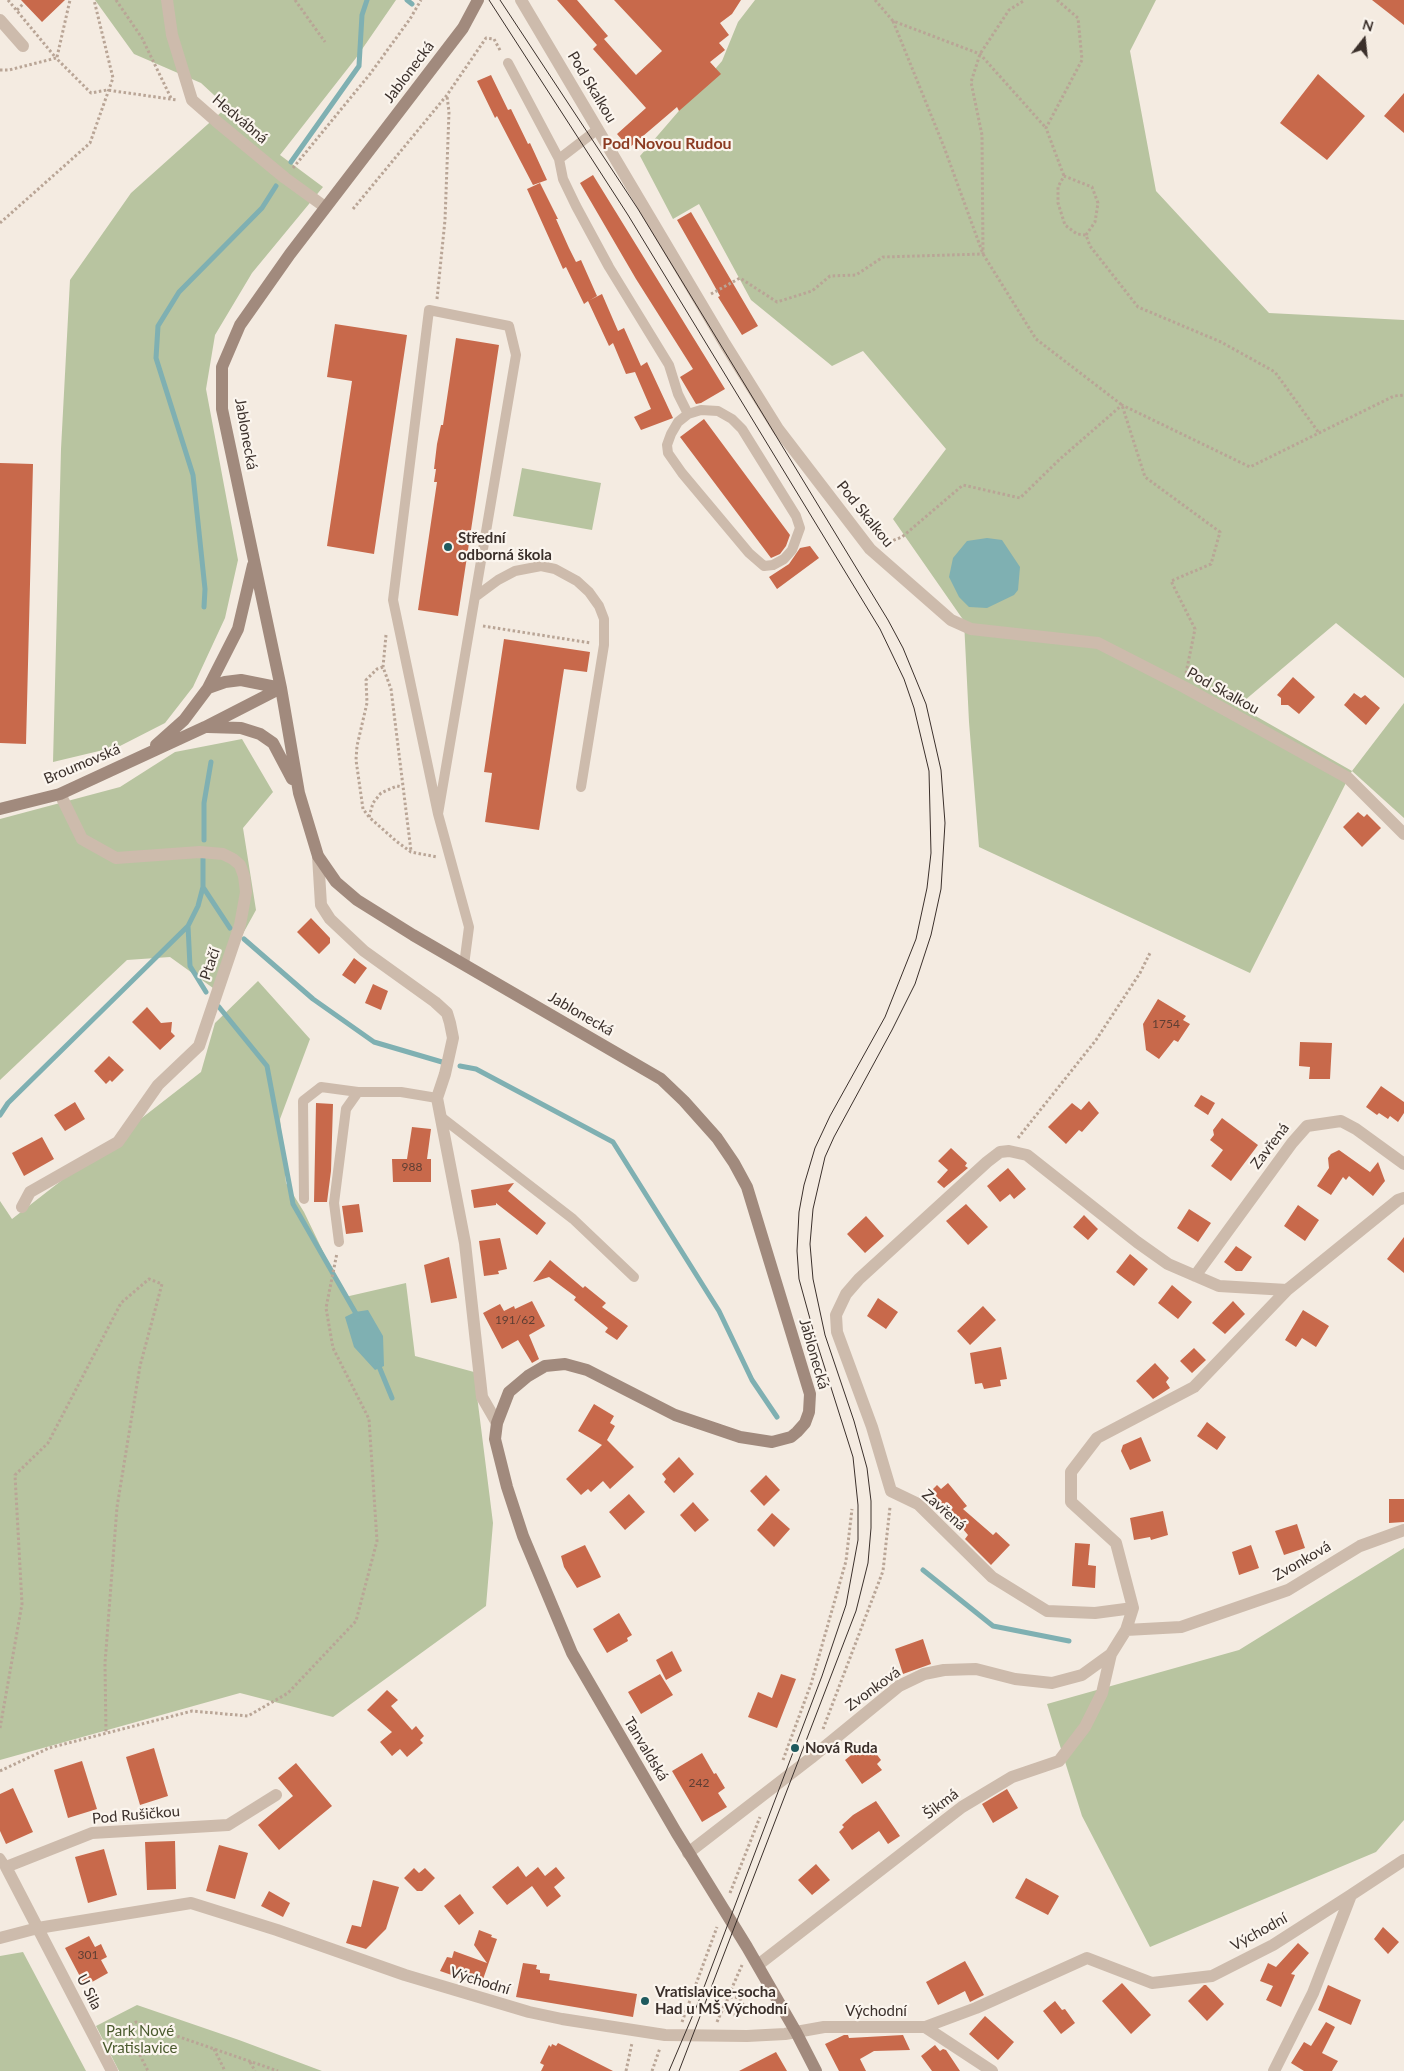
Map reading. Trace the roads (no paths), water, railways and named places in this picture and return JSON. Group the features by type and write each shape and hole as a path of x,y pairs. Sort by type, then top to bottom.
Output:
{"main road":[{"name":"Jablonecká","path":"478,0 463,28 325,207 240,325 222,367 222,409 281,688 299,793 318,856 336,882 357,900 464,965 661,1079 684,1101 717,1138 747,1187 810,1394 809,1412 805,1424 797,1432 791,1437 772,1442 758,1441 714,1429 676,1415 587,1370 565,1364 545,1366 528,1376 510,1392 497,1423"},
{"name":"Broumovská","path":"146,754 184,720 208,688 238,629 255,560"},
{"path":"208,688 225,682 241,680 281,688"},
{"name":"Broumovská","path":"0,809 60,794 205,727 281,688"},
{"name":"Broumovská","path":"205,727 241,728 260,734 273,743 299,793"},
{"name":"Tanvaldská","path":"497,1423 496,1445 512,1506 555,1616 587,1681 688,1852 758,1965 816,2071"}],"street":[{"name":"Hedvábná","path":"167,0 172,35 192,100 285,178 325,207"},
{"name":"Pod Skalkou","path":"521,0 778,429 870,549 951,620 971,629 1098,643 1184,688 1348,778 1404,834"},
{"path":"0,20 23,46"},
{"name":"Ptačí","path":"22,1207 30,1192 118,1142 158,1085 199,1046 240,925 246,892 244,876 240,865 233,858 223,854 200,852 116,858 82,839 60,794"},
{"name":"Jablonecká","path":"318,856 322,905 330,919 364,951 435,1002 447,1013 453,1038 445,1074 437,1098"},
{"path":"437,1098 465,1243 482,1397 497,1423"},
{"name":"Zavřená","path":"1133,1608 1095,1613 1047,1611 992,1577 918,1504 891,1491 872,1427 837,1332 836,1315 846,1294 859,1279 1000,1152 1009,1151 1027,1155 1137,1242 1168,1264 1195,1276 1292,1143 1307,1126 1341,1121 1356,1129 1404,1164"},
{"path":"1133,1608 1116,1543 1071,1502 1072,1472 1097,1438 1194,1387 1287,1290 1398,1200 1404,1198"},
{"path":"1195,1276 1220,1286 1287,1290"},
{"name":"Zvonková","path":"1126,1630 1181,1627 1288,1590 1360,1546 1404,1530"},
{"name":"Zvonková","path":"688,1852 806,1762 899,1686 924,1674 944,1670 976,1669 1015,1679 1052,1683 1082,1674 1111,1654 1126,1630 1133,1608"},
{"name":"Šikmá","path":"758,1965 962,1807 1012,1778 1059,1761 1085,1727 1102,1693 1111,1654"},
{"name":"Pod Rušičkou","path":"38,1928 3,1863 92,1833 228,1825 276,1795"},
{"name":"Východní","path":"0,1938 38,1928 191,1903 277,1930 405,1976 529,2012 633,2030 671,2036 747,2036 824,2028 926,2027 976,2008 1087,1958 1152,1982 1212,1976 1273,1945 1404,1860"},
{"path":"1274,2071 1313,1993 1351,1894"},
{"name":"U Sila","path":"38,1928 112,2071"},
{"name":"Východní","path":"926,2027 992,2071"}],"lane":[{"path":"508,63 559,159 563,179 576,206 609,266 669,365 678,394 688,414"},
{"path":"559,159 598,129"},
{"path":"438,814 516,355 509,326 429,310 393,600 438,814 469,927 464,965"},
{"path":"701,410 718,411 732,419 742,429 796,516 800,528 792,550 784,559 773,565 764,566 749,553 668,454 667,445 670,434 688,414 701,410"},
{"path":"475,597 498,580 515,572 540,566 554,569 577,581 599,606 604,619 604,645 580,787"},
{"path":"304,1199 303,1101 321,1087 358,1092 401,1092 437,1098"},
{"path":"339,1242 334,1204 346,1109 358,1092"},
{"path":"441,1117 573,1219 634,1277"}],"water":[{"path":"987,538 1002,540 1020,567 1018,590 1014,595 987,608 969,607 959,597 949,577 953,558 967,541"},
{"path":"368,1310 383,1336 384,1366 375,1370 354,1347 345,1317 355,1312"}],"waterway":[{"path":"291,162 359,66 362,15 367,0"},
{"path":"407,0 412,4"},
{"path":"204,607 205,589 193,475 156,358 158,326 179,292 262,208 276,186"},
{"path":"204,840 204,803 211,762"},
{"path":"203,856 203,887 230,928"},
{"path":"203,887 198,906 188,926 190,966 206,992"},
{"path":"0,1115 8,1103 188,926"},
{"path":"244,939 313,999 374,1042 442,1062"},
{"path":"219,1007 267,1066 293,1204 358,1317"},
{"path":"460,1066 476,1069 613,1142 719,1311 752,1380 777,1417"},
{"path":"378,1364 392,1398"},
{"path":"923,1570 993,1626 1069,1641"}],"tram line":[{"path":"489,0 628,215 880,629 904,679 914,708 929,771 931,853 927,888 916,939 885,1017 830,1116 815,1148 804,1185 799,1212 797,1251 799,1279 815,1337 853,1457 858,1505 858,1540 846,1605 822,1676 698,2003 669,2071"},
{"path":"500,0 638,209 888,620 903,648 926,704 941,770 945,823 941,889 931,935 915,984 825,1157 813,1209 810,1244 813,1279 825,1335 854,1421 867,1468 871,1501 868,1563 856,1611 679,2071"}],"place":[{"name":"Střední odborná škola","path":"448,547"},
{"name":"Nová Ruda","path":"795,1748"},
{"name":"Vratislavice-socha Had u MŠ Východní","path":"645,2001"}],"district":[{"name":"Pod Novou Rudou","path":"667,144"}],"park label":[{"name":"Park Nové Vratislavice","path":"140,2040"}]}
